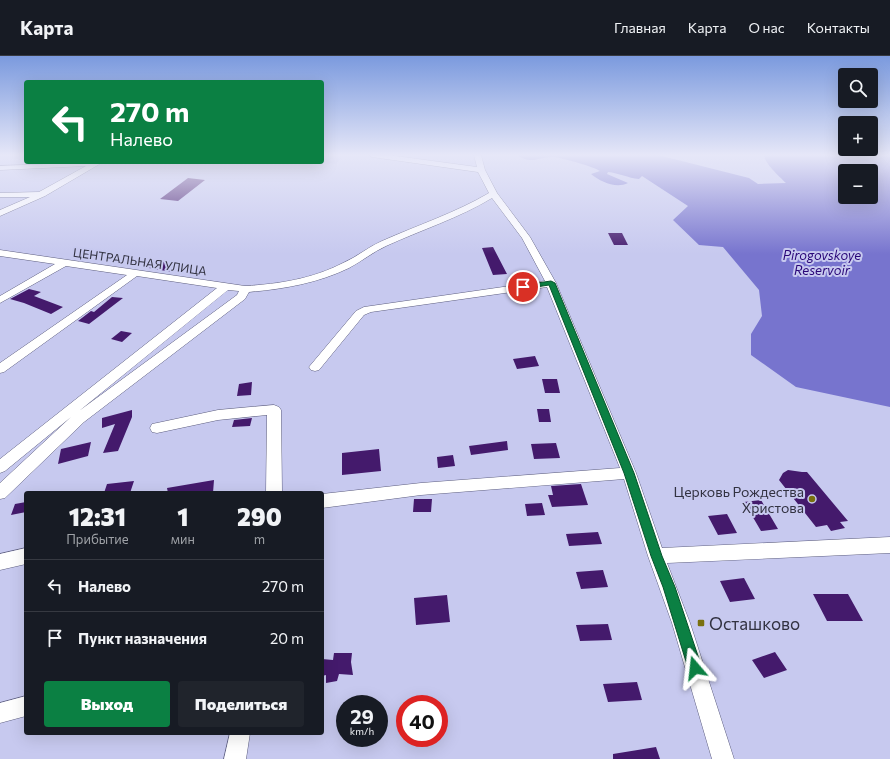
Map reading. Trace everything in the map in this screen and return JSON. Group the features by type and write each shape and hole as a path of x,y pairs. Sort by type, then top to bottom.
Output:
{"street":[{"path":"0,213 53,188"},
{"path":"489,188 492,194 526,237 551,283 629,473 656,556 681,623 724,759"},
{"path":"0,195 42,194"},
{"name":"ЦЕНТРАЛЬНАЯ УЛИЦА","path":"0,253 225,287 245,289 276,287 302,283 346,266 362,254 381,244 449,218 476,205 492,194"},
{"path":"0,300 63,263"},
{"path":"0,369 134,274"},
{"path":"315,367 360,314 368,309 551,283"},
{"path":"0,467 225,287"},
{"path":"0,493 79,418 241,297 245,289"},
{"path":"157,428 218,415 274,410 274,491"},
{"path":"324,501 421,489 629,473"},
{"path":"656,556 890,545"},
{"path":"0,562 24,556"},
{"path":"0,713 24,707"},
{"path":"235,759 240,735"}],"water":[{"name":"Pirogovskoye Reservoir","path":"660,188 838,188 838,204 878,204 878,188 890,188 890,407 796,387 751,355 751,334 762,316 759,290 723,247 699,245 673,220 688,206"}],"building":[{"path":"175,188 195,188 178,201 160,199"},
{"path":"608,233 622,233 628,245 614,245"},
{"path":"493,247 507,274 493,275 482,248"},
{"path":"159,261 181,265 172,272 149,268"},
{"path":"29,289 41,292 34,296 63,307 51,314 10,299"},
{"path":"112,297 123,298 89,324 78,321 91,311 94,312"},
{"path":"121,331 132,333 122,342 111,339"},
{"path":"535,356 539,366 517,369 513,359"},
{"path":"542,379 557,379 560,393 545,393"},
{"path":"252,382 251,395 237,396 239,384"},
{"path":"537,409 549,409 551,422 539,422"},
{"path":"132,410 132,417 118,451 103,453 115,424 102,428 102,418"},
{"path":"252,418 250,426 232,427 234,420"},
{"path":"507,441 508,450 471,455 469,446"},
{"path":"91,442 88,456 58,464 61,449"},
{"path":"556,443 560,458 534,459 531,444"},
{"path":"379,449 381,471 342,475 342,453"},
{"path":"453,455 455,466 438,468 437,457"},
{"name":"Церковь Рождества Христова","path":"788,470 807,472 848,521 840,522 845,528 831,531 827,525 816,527 779,480 783,473"},
{"path":"214,480 213,491 168,491 167,488"},
{"path":"134,481 131,491 105,491 107,484"},
{"path":"581,484 588,505 552,507 548,495 553,495 551,486"},
{"path":"414,499 432,499 431,512 413,512"},
{"path":"761,500 778,529 761,531 744,502"},
{"path":"24,502 24,512 11,515 15,504"},
{"path":"542,503 545,515 527,516 525,504"},
{"path":"727,514 737,533 718,535 708,516"},
{"path":"598,532 602,544 569,546 566,534"},
{"path":"603,570 608,587 581,589 576,572"},
{"path":"744,578 755,599 730,602 720,581"},
{"path":"813,594 848,594 863,621 827,621"},
{"path":"447,595 450,622 416,625 414,598"},
{"path":"608,624 612,640 580,641 576,625"},
{"path":"775,652 787,670 764,678 752,660"},
{"path":"334,653 352,653 351,662 353,675 339,674 337,681 326,683 326,675 324,676 324,659 333,660"},
{"path":"637,682 642,700 608,702 603,684"},
{"path":"656,747 660,759 613,759 613,754"}],"place":[{"name":"Церковь Рождества Христова","path":"812,499"},
{"name":"Осташково","path":"701,623"}],"route":[{"path":"523,287 551,283 629,473 656,556 669,587 695,668"}]}
